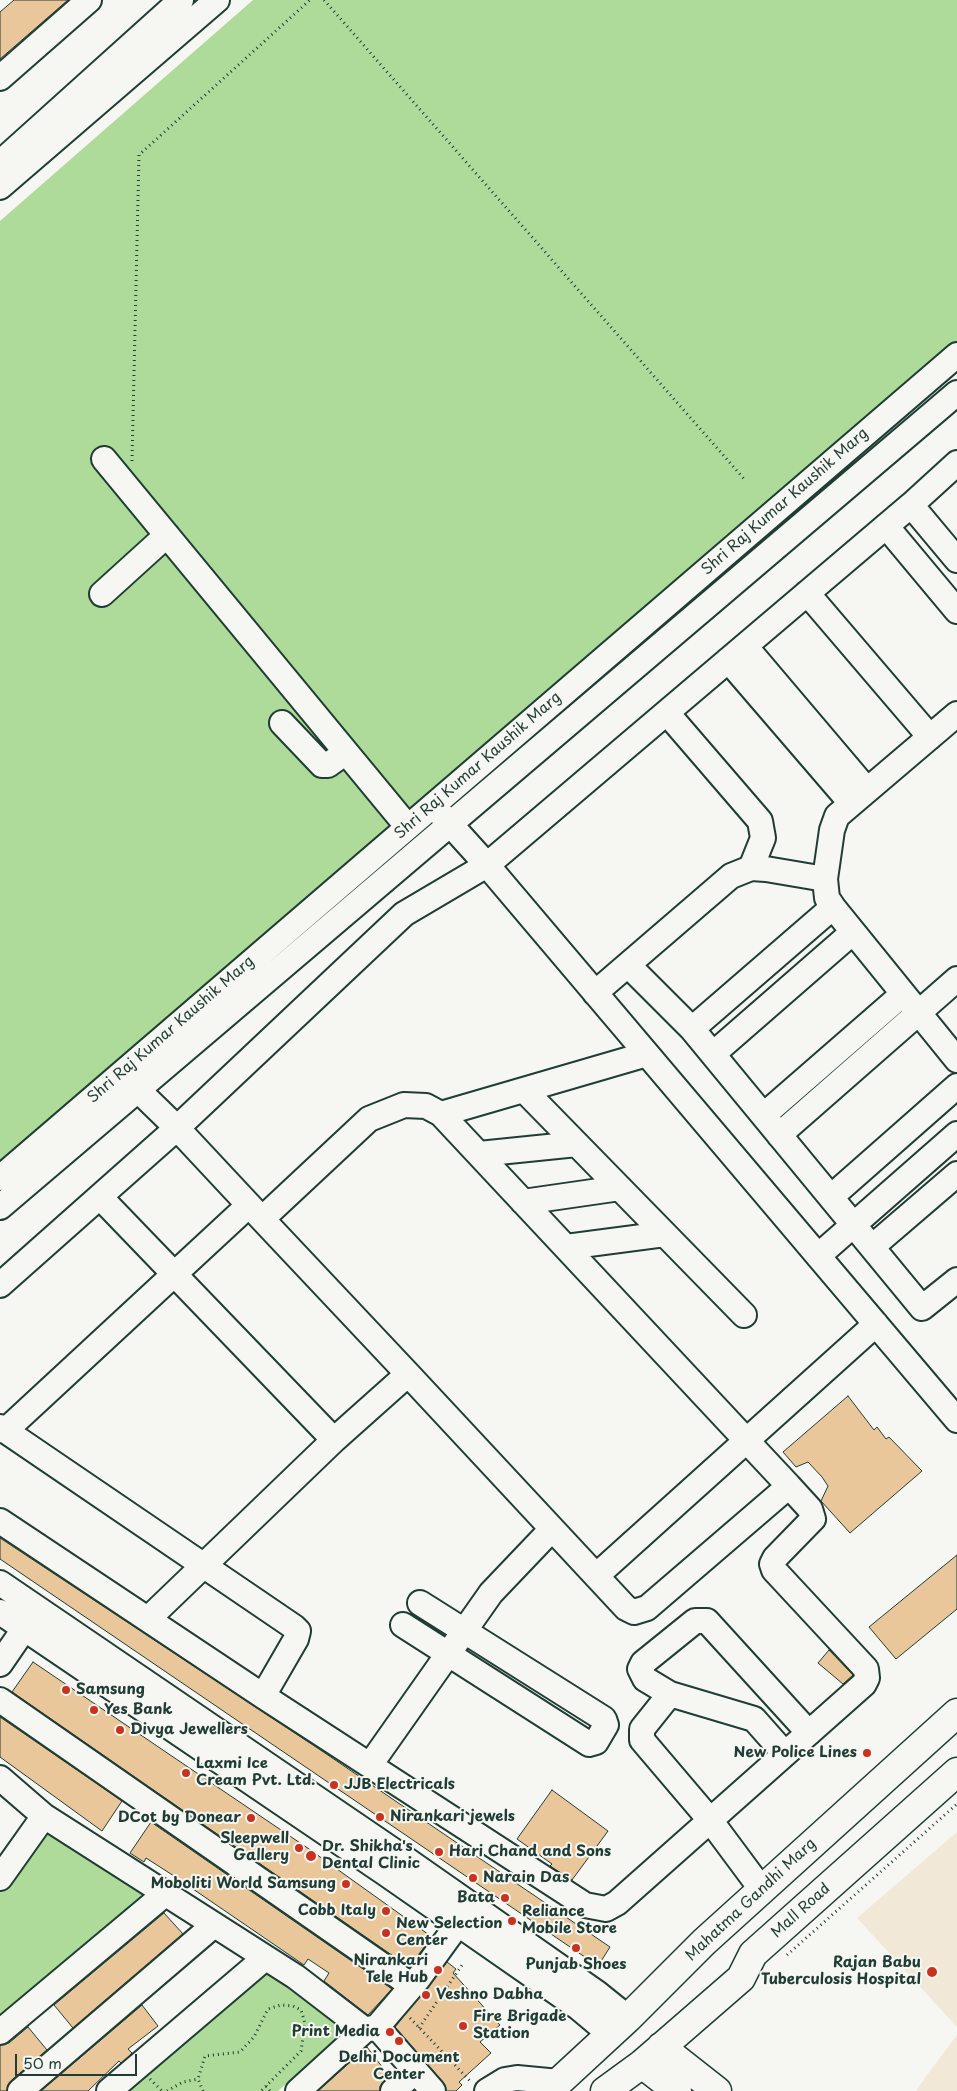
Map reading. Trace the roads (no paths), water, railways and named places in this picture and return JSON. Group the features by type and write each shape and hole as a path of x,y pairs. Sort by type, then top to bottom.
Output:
{"main road":[{"name":"Mahatma Gandhi Marg","path":"554,2086 619,2026 704,1942 957,1713"},
{"name":"Mall Road","path":"605,2091 652,2056 741,1978 753,1954 957,1772"},
{"path":"652,2056 677,2091"},
{"path":"652,2056 718,2091"}],"street":[{"path":"0,78 88,0"},
{"path":"0,163 181,0"},
{"path":"0,187 217,0"},
{"name":"Shri Raj Kumar Kaushik Marg","path":"0,1178 957,355"},
{"name":"Shri Raj Kumar Kaushik Marg","path":"2,1202 957,394"},
{"path":"868,431 886,454"},
{"path":"104,459 408,826"},
{"path":"0,1285 177,1128 404,914 488,866 911,505 957,463"},
{"path":"911,505 957,560"},
{"path":"886,526 957,611"},
{"path":"102,594 167,535"},
{"path":"807,593 930,737"},
{"path":"736,653 859,796"},
{"path":"306,704 275,729 322,765 328,765 346,752"},
{"path":"667,713 760,821 763,838 751,868"},
{"path":"956,717 837,816 834,822 825,879 827,898 833,907 957,1060"},
{"path":"433,804 488,866 957,1420"},
{"path":"595,993 731,876 751,868 825,879"},
{"path":"692,1029 833,907"},
{"path":"713,1054 853,932"},
{"path":"628,965 692,1029 922,1308 957,1280"},
{"path":"779,1135 957,979"},
{"path":"764,1116 903,994"},
{"path":"441,1114 647,1054"},
{"path":"831,1197 957,1086"},
{"path":"137,1089 177,1128 626,1608 634,1612 640,1611 789,1486"},
{"path":"524,1090 744,1315"},
{"path":"0,1521 263,1696 586,1905 606,1909 617,1903 864,1684 868,1674 774,1570 772,1564 775,1558 813,1519 810,1509 441,1114 426,1106 404,1105 369,1118 255,1212 174,1274 2,1429 288,1621 298,1631 296,1640 263,1696"},
{"path":"818,1256 957,1134"},
{"path":"479,1154 577,1144"},
{"path":"872,1247 957,1174"},
{"path":"523,1202 620,1188"},
{"path":"100,1197 334,1440"},
{"path":"566,1247 665,1234"},
{"path":"596,1576 876,1324"},
{"path":"148,1619 334,1440 408,1374"},
{"path":"370,1766 491,1593 552,1529"},
{"path":"0,1583 404,1858 597,1993 619,2026"},
{"path":"420,1603 606,1720 640,1734 645,1744 710,1820 762,1890"},
{"path":"0,1664 38,1608"},
{"path":"0,1612 579,2008 619,2026"},
{"path":"785,1754 754,1719 670,1694 645,1679 640,1670 643,1663 695,1622 707,1621 808,1733"},
{"path":"403,1625 589,1744 596,1742 606,1725 606,1720"},
{"path":"640,1734 670,1694"},
{"path":"0,1700 412,1986"},
{"path":"0,1778 44,1816 296,1977 371,2029 416,2071 434,2091"},
{"path":"0,1878 44,1816"},
{"path":"0,2032 166,1893"},
{"path":"298,2091 371,2029 397,2004 458,1924"},
{"path":"20,2091 214,1925"},
{"path":"109,2091 265,1958"},
{"path":"393,2091 416,2071"},
{"path":"480,2088 517,2078 554,2086"}],"place":[{"name":"Samsung","path":"66,1690"},
{"name":"Yes Bank","path":"94,1710"},
{"name":"Divya Jewellers","path":"120,1730"},
{"name":"New Police Lines","path":"867,1753"},
{"name":"Laxmi Ice Cream Pvt. Ltd.","path":"186,1773"},
{"name":"JJB Electricals","path":"334,1785"},
{"name":"Nirankari jewels","path":"380,1817"},
{"name":"DCot by Donear","path":"251,1818"},
{"name":"Sleepwell Gallery","path":"299,1848"},
{"name":"Hari Chand and Sons","path":"439,1852"},
{"name":"Dr. Shikha's Dental Clinic","path":"311,1856"},
{"name":"Narain Das","path":"473,1878"},
{"name":"Moboliti World Samsung","path":"346,1884"},
{"name":"Bata","path":"505,1898"},
{"name":"Cobb Italy","path":"386,1911"},
{"name":"Reliance Mobile Store","path":"512,1921"},
{"name":"New Selection Center","path":"386,1933"},
{"name":"Punjab Shoes","path":"576,1948"},
{"name":"Nirankari Tele Hub","path":"438,1970"},
{"name":"Rajan Babu Tuberculosis Hospital","path":"932,1972"},
{"name":"Veshno Dabha","path":"426,1995"},
{"name":"Fire Brigade Station","path":"463,2026"},
{"name":"Print Media","path":"390,2032"},
{"name":"Delhi Document Center","path":"399,2041"}]}
